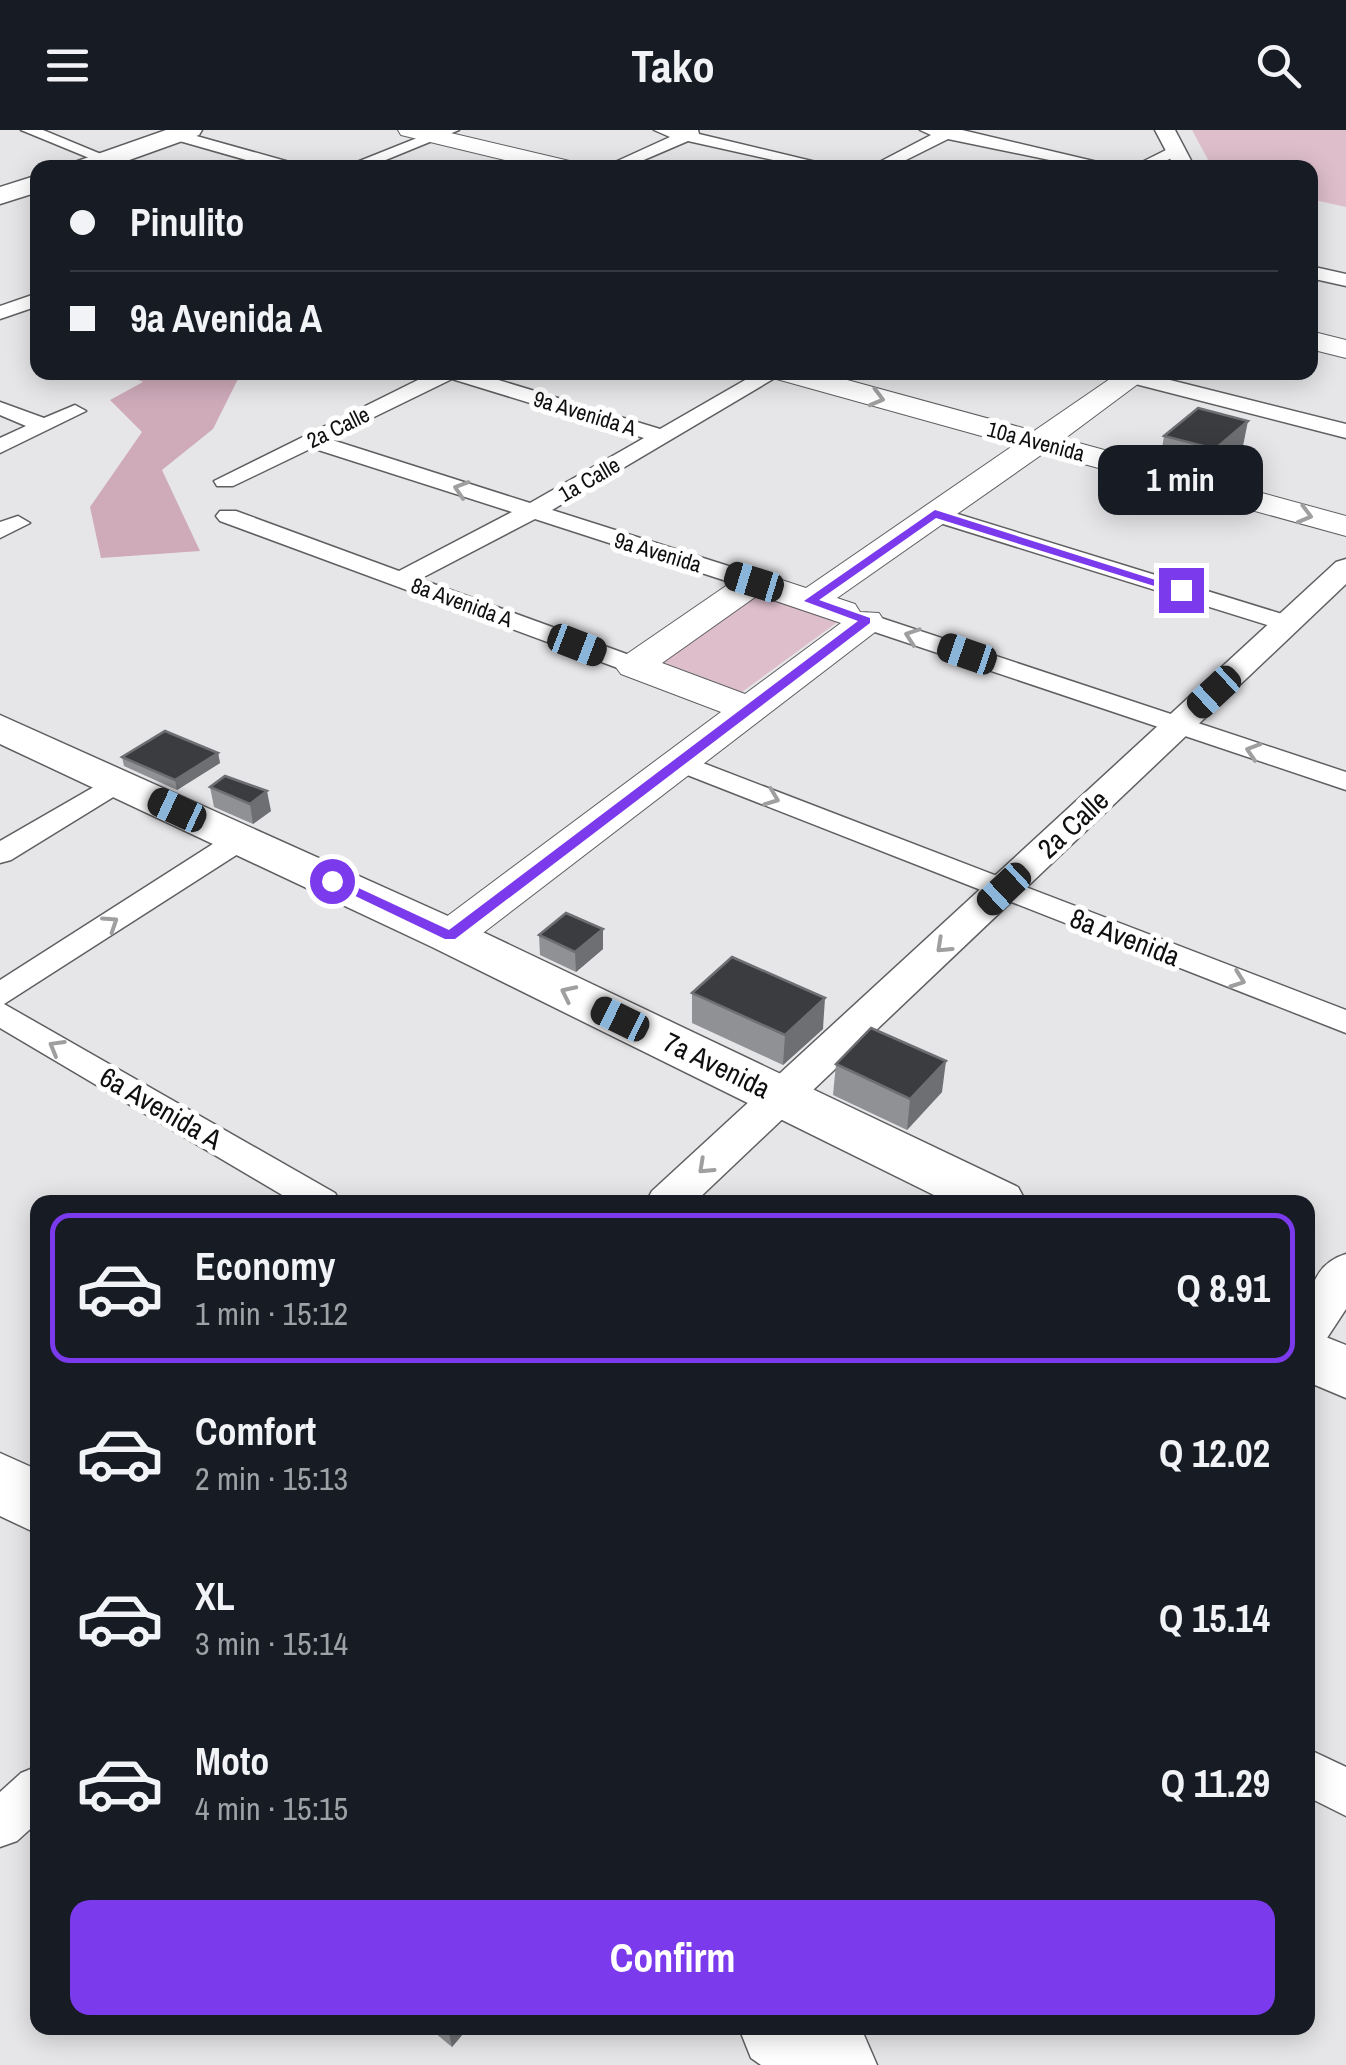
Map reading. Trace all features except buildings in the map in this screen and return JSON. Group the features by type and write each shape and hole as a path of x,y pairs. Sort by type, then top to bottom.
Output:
{"main road":[{"path":"409,130 443,133 541,160"},
{"path":"102,160 182,132"},
{"path":"0,196 30,186"},
{"path":"1318,342 1346,349"},
{"name":"10a Avenida","path":"813,380 1346,526"},
{"path":"810,601 1042,442 1120,380"},
{"path":"634,666 754,582"},
{"name":"9a Avenida","path":"754,582 866,620"},
{"path":"450,936 866,620"},
{"name":"8a Avenida A","path":"634,666 752,710"},
{"name":"7a Avenida","path":"0,728 450,936 983,1195"},
{"path":"1315,1358 1346,1373"},
{"path":"0,1480 30,1501"}],"street":[{"path":"29,130 87,160"},
{"path":"662,130 693,133 801,160"},
{"path":"1165,130 1181,159"},
{"path":"890,160 943,131 1078,160"},
{"path":"182,132 269,160"},
{"path":"371,160 443,133"},
{"path":"629,160 693,133"},
{"path":"1318,274 1346,280"},
{"path":"0,313 30,302"},
{"name":"2a Calle","path":"225,481 435,380"},
{"name":"9a Avenida A","path":"474,380 663,436"},
{"name":"1a Calle","path":"401,579 531,512 761,380"},
{"path":"1151,380 1346,431"},
{"path":"0,408 38,426"},
{"path":"0,446 76,411"},
{"name":"9a Avenida","path":"310,440 754,582"},
{"path":"935,514 1286,624"},
{"name":"8a Avenida A","path":"228,516 634,666"},
{"name":"2a Calle","path":"676,1195 1346,568"},
{"name":"9a Avenida","path":"866,620 1346,781"},
{"name":"8a Avenida","path":"682,762 1346,1022"},
{"path":"0,854 118,782"},
{"path":"0,995 241,840"},
{"name":"6a Avenida A","path":"0,1014 310,1195"},
{"path":"1315,1318 1346,1271"},
{"path":"1315,1775 1346,1793"},
{"path":"0,1824 30,1797"}],"shaded area":[{"path":"1192,130 1346,130 1346,207 1318,201 1318,160 1208,160"},
{"path":"139,380 238,380 213,429 162,470 200,551 101,558 90,507 142,432 110,400 143,382"},
{"path":"756,593 839,621 742,692 657,660"}],"route":[{"path":"332,881 450,936 866,620 810,601 935,514 1181,590"}]}
